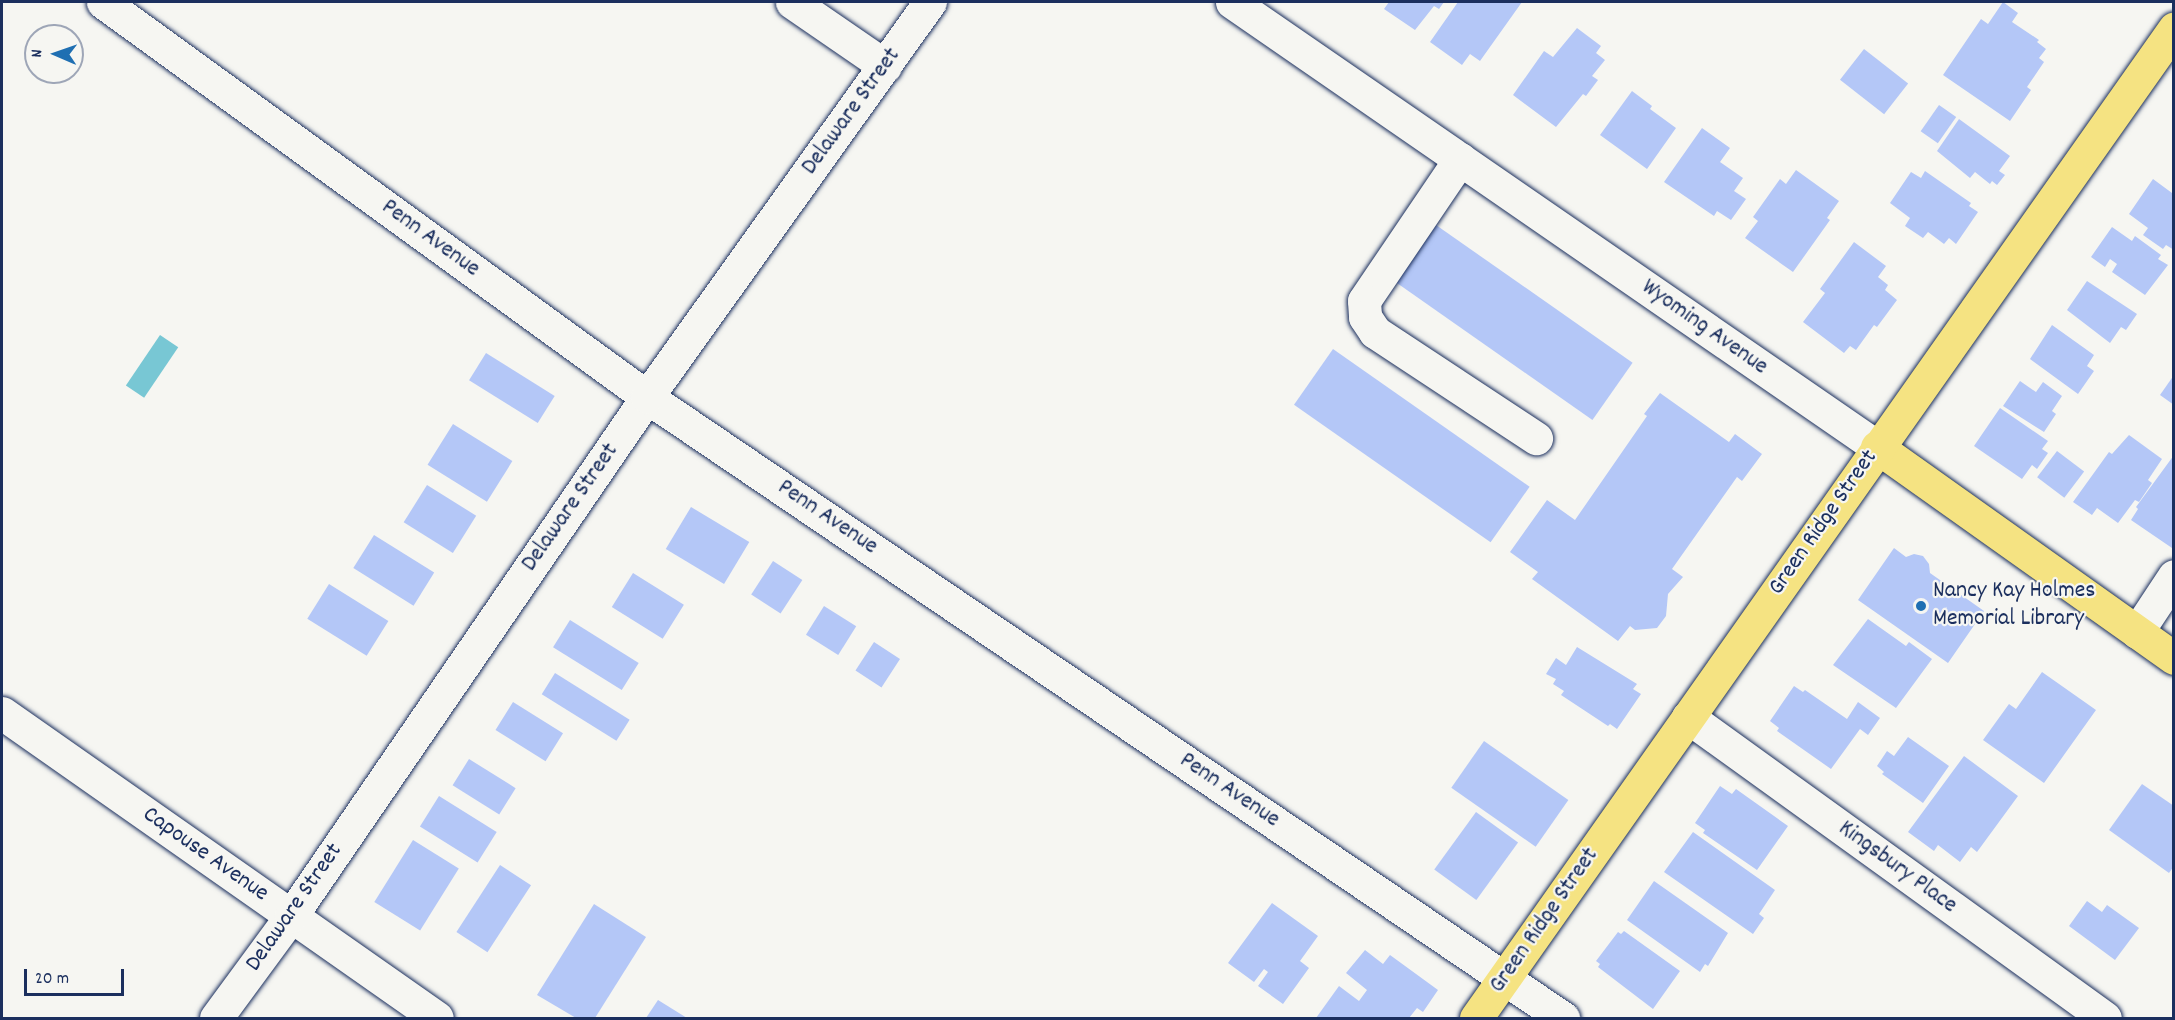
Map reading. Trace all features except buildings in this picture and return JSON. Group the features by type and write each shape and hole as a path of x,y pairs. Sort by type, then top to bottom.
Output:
{"main road":[{"name":"Green Ridge Street","path":"1476,1018 2174,29"},
{"name":"Wyoming Avenue","path":"1877,447 2174,658"}],"street":[{"name":"Penn Avenue","path":"104,2 647,397 1563,1018"},
{"path":"792,2 885,66"},
{"name":"Delaware Street","path":"216,1018 291,916 647,397 930,2"},
{"name":"Wyoming Avenue","path":"1232,2 1877,447"},
{"path":"1460,159 1365,302 1365,316 1375,332 1536,438"},
{"path":"2137,632 2174,576"},
{"name":"Capouse Avenue","path":"2,713 437,1018"},
{"name":"Kingsbury Place","path":"1689,717 2105,1018"}],"water":[{"path":"160,335 178,347 144,398 126,386"}],"place":[{"name":"Nancy Kay Holmes Memorial Library","path":"1921,606"}]}
